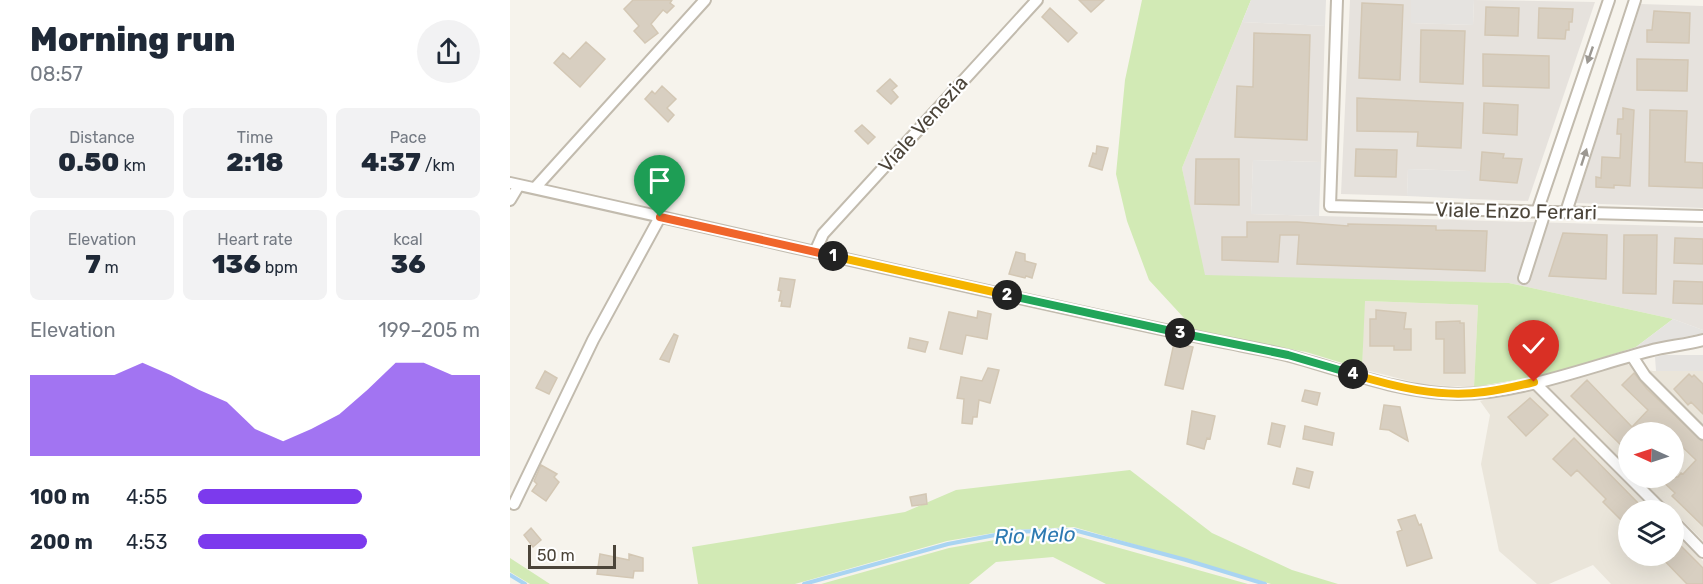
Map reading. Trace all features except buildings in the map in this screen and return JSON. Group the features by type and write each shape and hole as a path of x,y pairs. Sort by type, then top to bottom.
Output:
{"street":[{"path":"535,188 705,0"},
{"name":"Viale Venezia","path":"815,252 823,234 1037,0"},
{"name":"Viale Enzo Ferrari","path":"1337,0 1330,206 1703,216"},
{"path":"1524,278 1541,212 1609,0"},
{"path":"1566,212 1635,0"},
{"path":"510,200 514,184 535,188 1114,319 1288,355 1392,386 1427,392 1460,394 1485,392 1534,382 1652,350 1703,340"},
{"path":"514,504 593,340 660,217"},
{"path":"1679,346 1703,348"},
{"path":"1632,356 1645,376 1703,434"},
{"path":"1534,382 1652,500"},
{"path":"1684,532 1703,552"}],"shaded area":[{"path":"1251,0 1326,0 1325,26 1242,22"},
{"path":"1350,0 1411,0 1411,23 1473,25 1474,0 1595,2 1528,201 1470,199 1470,171 1408,169 1407,196 1341,194"},
{"path":"1411,0 1474,0 1473,25 1411,23"},
{"path":"1641,4 1703,6 1703,208 1576,203"},
{"path":"1242,22 1325,26 1321,162 1253,160 1251,214 1703,227 1703,330 1673,319 1509,283 1204,276 1182,168"},
{"path":"1253,160 1321,162 1319,216 1251,214"},
{"path":"1408,169 1470,171 1470,199 1407,196"},
{"path":"1364,301 1478,305 1474,387 1425,385 1362,369"},
{"path":"1673,319 1703,330 1703,333 1636,347"},
{"path":"1703,355 1703,371 1656,371 1655,357"},
{"path":"1627,364 1633,366 1641,379 1703,440 1703,541 1684,522 1684,500 1662,500 1650,488 1684,488 1684,422 1618,422 1618,456 1546,384"},
{"path":"1645,369 1703,371 1703,427"},
{"path":"1530,388 1618,476 1618,488 1630,488 1642,500 1618,500 1618,566 1684,566 1684,542 1703,561 1703,584 1611,584 1593,565 1549,584 1537,584 1499,551 1481,464 1490,415 1480,401"}],"green space":[{"path":"1142,0 1251,0 1182,168 1205,275 1509,283 1673,319 1636,347 1551,374 1474,387 1478,305 1365,301 1362,369 1306,352 1196,331 1149,280 1127,221 1116,174 1125,80"},
{"path":"1130,470 1212,533 1292,570 1338,584 1271,584 1074,527 1011,530 947,541 795,584 698,584 692,547 905,512 956,490"},
{"path":"1073,535 1248,584 1106,584 1053,557 996,562 969,584 821,584 949,548 1012,537"},
{"path":"510,558 550,584 530,584 510,572"}],"waterway":[{"name":"Rio Melo","path":"804,584 948,544 1011,532 1074,530 1265,584"},
{"name":"Rio Melo","path":"510,575 525,584"}],"route":[{"path":"660,217 1114,319 1288,355 1392,386 1427,392 1460,394 1485,392 1534,382"}]}
